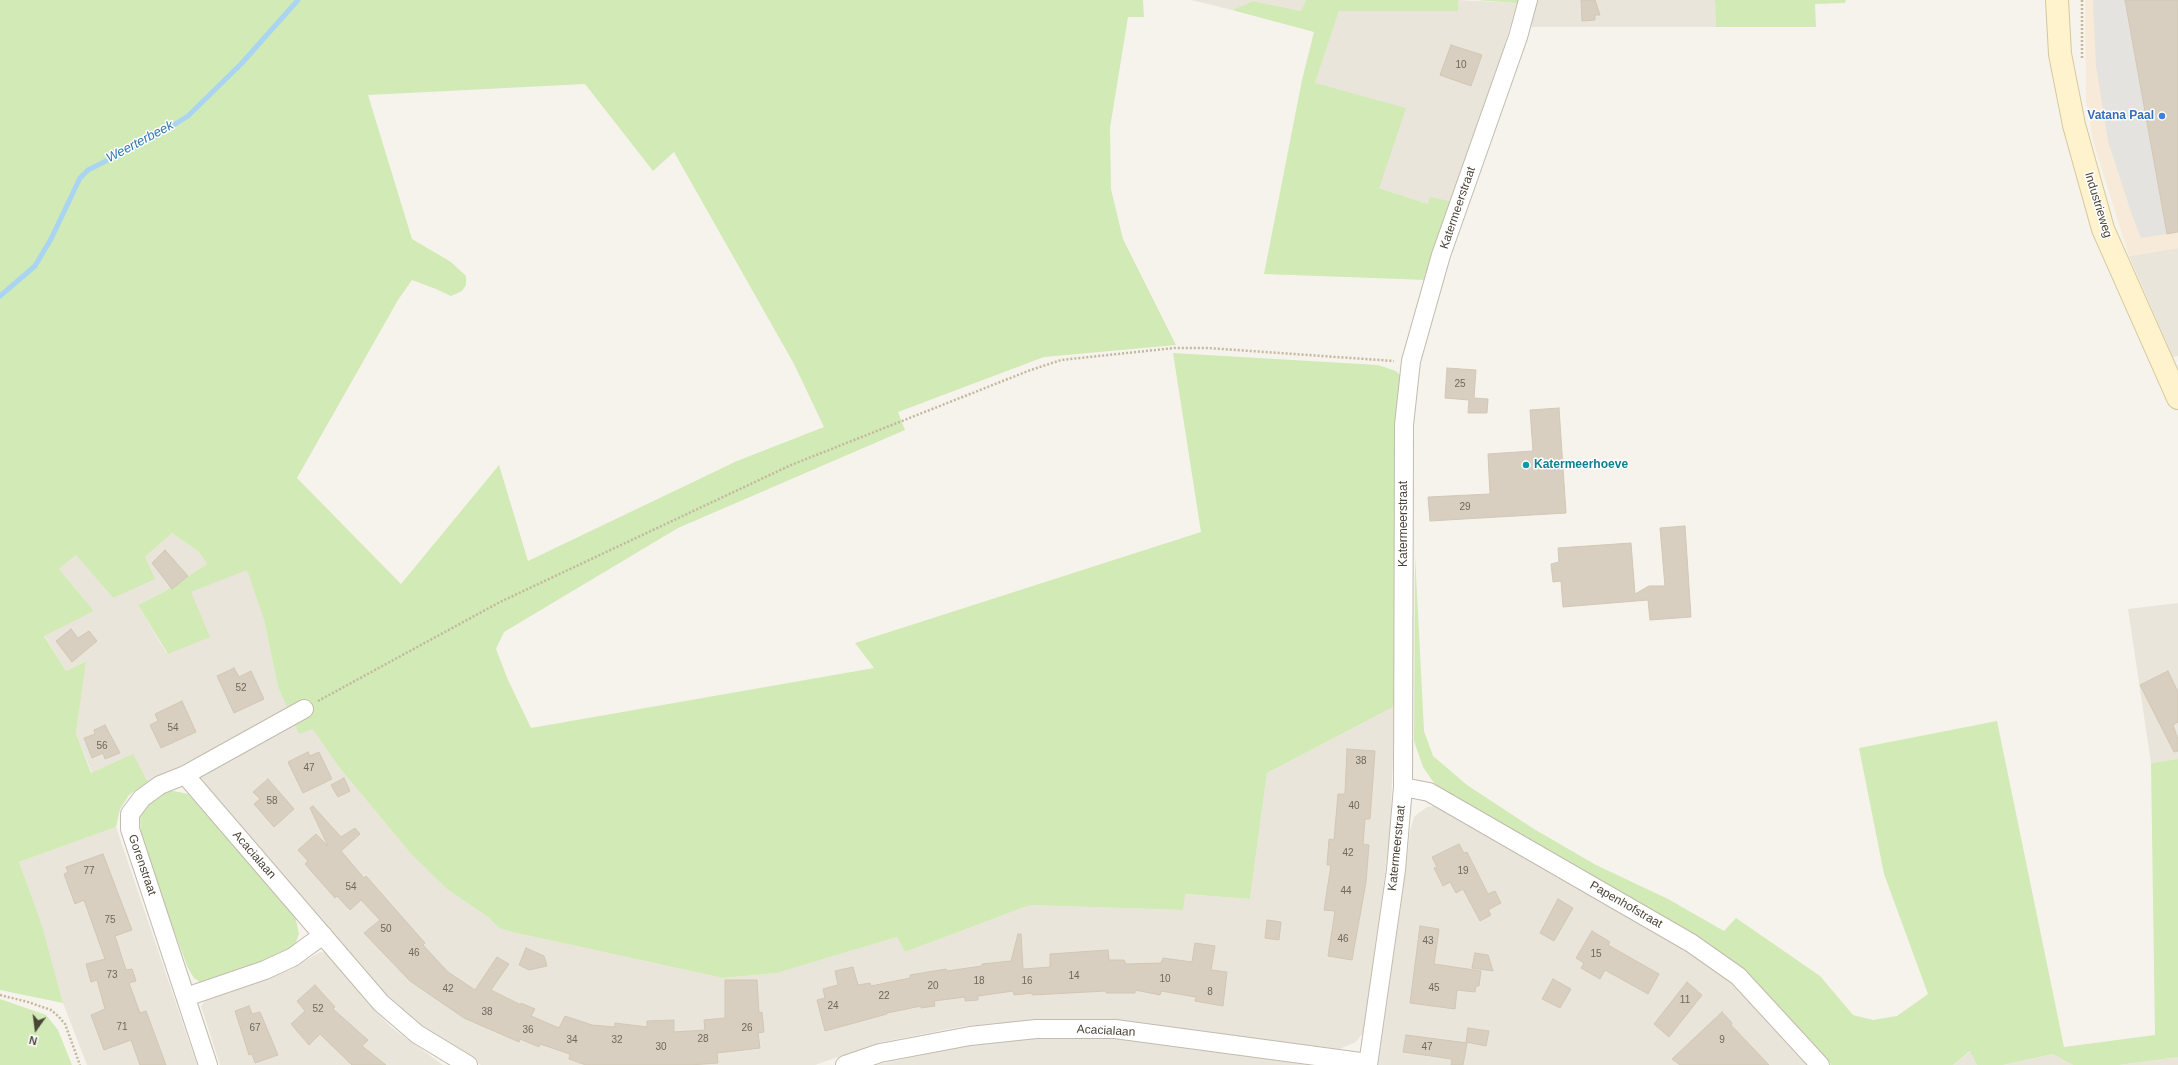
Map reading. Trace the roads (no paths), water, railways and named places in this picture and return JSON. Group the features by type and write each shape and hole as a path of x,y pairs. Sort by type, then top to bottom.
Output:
{"main road":[{"name":"Industrieweg","path":"2057,0 2060,54 2074,125 2103,229 2178,398"}],"street":[{"name":"Katermeerstraat","path":"1368,1064 1396,870 1404,788 1404,424 1411,361 1441,255 1518,37 1528,0"},
{"name":"Gorenstraat","path":"208,1065 130,829 130,814 142,798 160,785 185,775 304,709"},
{"name":"Acacialaan","path":"185,775 382,1003 417,1034 468,1065"},
{"name":"Papenhofstraat","path":"1404,788 1429,792 1691,943 1738,976 1820,1065"},
{"path":"186,997 265,970 293,957 323,935"},
{"name":"Acacialaan","path":"845,1065 880,1053 970,1036 1036,1029 1107,1029 1368,1064"}],"waterway":[{"name":"Weerterbeek","path":"0,296 35,266 51,239 80,178 88,170 158,135 188,116 241,64 298,0"}],"place":[{"name":"Vatana Paal","path":"2162,116"},
{"name":"Katermeerhoeve","path":"1526,465"}]}
